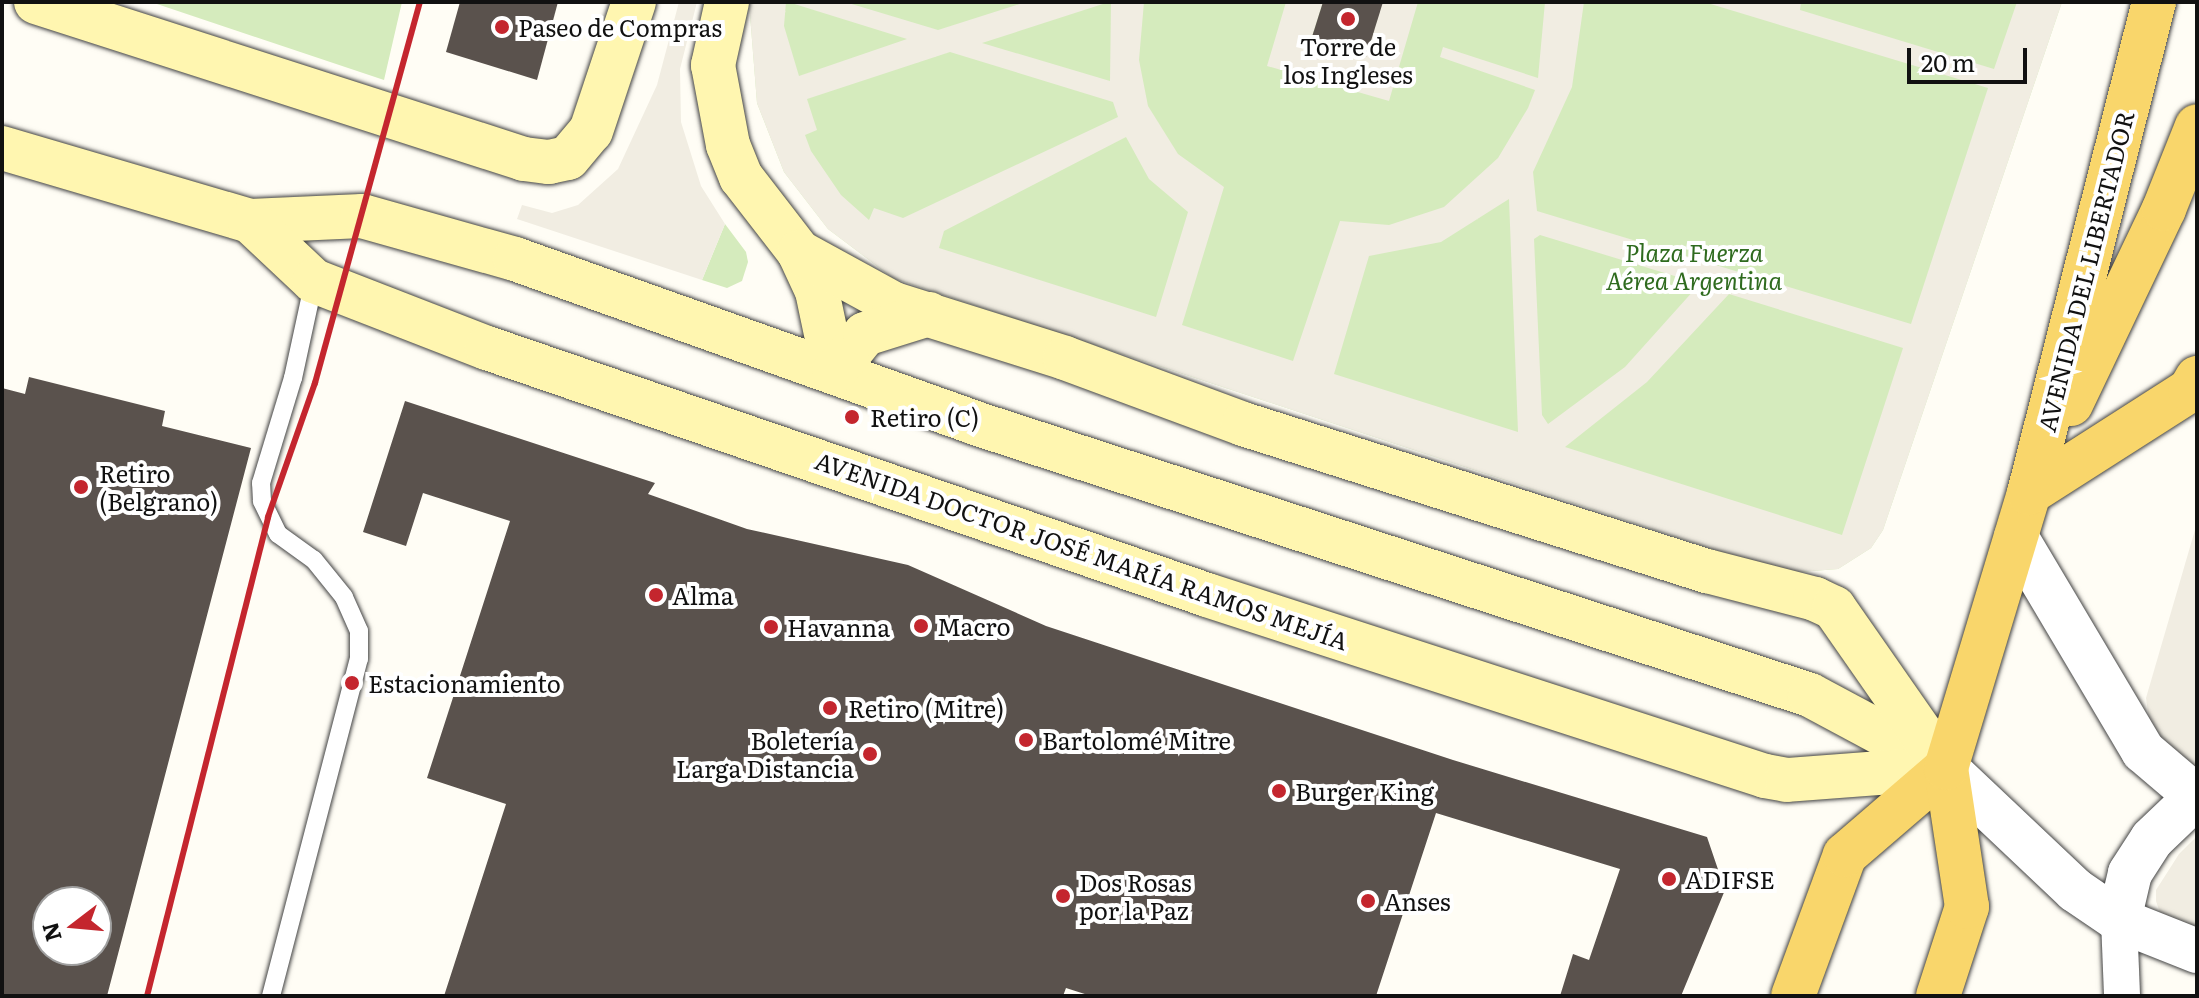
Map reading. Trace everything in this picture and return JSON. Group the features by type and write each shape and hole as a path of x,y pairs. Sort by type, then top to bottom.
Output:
{"main road":[{"path":"36,2 524,159 558,161 573,153 602,109 634,2"},
{"path":"727,2 713,65 728,145 741,177 799,252 817,291 834,372"},
{"name":"AVENIDA DEL LIBERTADOR","path":"1938,996 1967,907 1946,768 2029,493 2154,2"},
{"name":"AVENIDA DEL LIBERTADOR","path":"2029,493 2164,209 2197,126"},
{"name":"AVENIDA DOCTOR JOSÉ MARÍA RAMOS MEJÍA","path":"2,148 250,221 362,216 515,259 1001,432 1810,695 1946,768"},
{"name":"AVENIDA DOCTOR JOSÉ MARÍA RAMOS MEJÍA","path":"250,221 314,281 487,348 1207,595 1765,776 1787,780 1946,768"},
{"path":"799,252 869,293 1311,447 1707,571 1815,599 1834,608 1946,768 1845,855 1793,996"},
{"path":"834,372 865,334 929,314"},
{"path":"2029,493 2190,390 2197,378"}],"street":[{"path":"2016,537 2143,751 2196,797 2152,839 2130,873 2119,920 2122,996"},
{"path":"1946,768 2075,890 2119,920 2197,951"}],"lane":[{"path":"271,996 359,659 359,631 344,597 314,560 278,534 262,501 261,483 293,378 314,281"}],"green space":[{"path":"151,2 402,2 384,80"},
{"name":"Plaza Fuerza Aérea Argentina","path":"749,2 2062,2 1883,530 1871,548 1838,569 1786,573 893,278 828,229 784,172 757,103"},
{"path":"725,224 746,252 748,262 742,281 727,288 702,280"}],"shaded area":[{"path":"679,2 697,2 680,69 681,122 701,186 725,224 702,280 517,219 522,205 552,213 578,205 618,169 657,85"},
{"path":"749,2 786,2 784,26 799,76 907,39 788,2 845,2 938,30 1026,2 1109,2 982,43 1110,81 1111,2 1144,2 1139,60 1148,106 1178,154 1224,187 1182,325 1293,361 1340,221 1389,225 1444,207 1498,158 1528,108 1535,90 1440,57 1443,47 1538,78 1545,2 1584,2 1572,87 1533,172 1537,211 1911,324 1988,88 1704,2 1801,2 1800,10 1994,69 2017,2 2062,2 1883,530 1871,548 1838,569 1786,573 893,278 828,229 784,172 757,103","holes":["950,52 1113,102 1118,117 903,218 874,208 869,220 841,195 811,151 805,135 817,130 807,99","1126,137 1149,179 1188,212 1156,317 939,248 944,231","1509,199 1518,432 1334,374 1369,256 1441,242","1540,235 1691,281 1695,289 1625,367 1548,424 1542,415 1534,239","1729,294 1903,348 1842,535 1565,447 1647,382"]},
{"path":"1286,2 1323,2 1311,40 1366,56 1381,7 1367,2 1418,2 1389,101 1267,66"},
{"path":"2197,523 2197,781 2169,759 2149,719 2146,698"},
{"path":"2197,836 2197,931 2160,913 2156,890 2179,854"}],"building":[{"name":"Paseo de Compras","path":"460,2 558,2 537,80 446,52"},
{"name":"Torre de los Ingleses","path":"1323,2 1383,2 1366,57 1311,40"},
{"path":"29,377 165,411 162,426 251,448 107,996 2,996 2,388 25,394"},
{"path":"405,401 655,483 648,494 747,529 908,565 1046,626 1453,760 1707,837 1725,890 1681,996 1560,996 1573,954 1589,960 1620,869 1436,813 1376,996 1091,996 1066,988 1063,996 444,996 506,804 427,778 510,521 423,493 406,546 363,532"}],"railway":[{"path":"147,996 268,517 315,383 420,2"}],"place":[{"name":"Torre de los Ingleses","path":"1348,19"},
{"name":"Paseo de Compras","path":"502,27"},
{"name":"Retiro (C)","path":"852,417"},
{"name":"Retiro (Belgrano)","path":"81,487"},
{"name":"Alma","path":"656,595"},
{"name":"Macro","path":"921,626"},
{"name":"Havanna","path":"771,627"},
{"name":"Estacionamiento","path":"352,683"},
{"name":"Retiro (Mitre)","path":"830,708"},
{"name":"Bartolomé Mitre","path":"1026,740"},
{"name":"Boletería Larga Distancia","path":"870,754"},
{"name":"Burger King","path":"1279,791"},
{"name":"ADIFSE","path":"1669,879"},
{"name":"Dos Rosas por la Paz","path":"1063,896"},
{"name":"Anses","path":"1368,901"}]}
